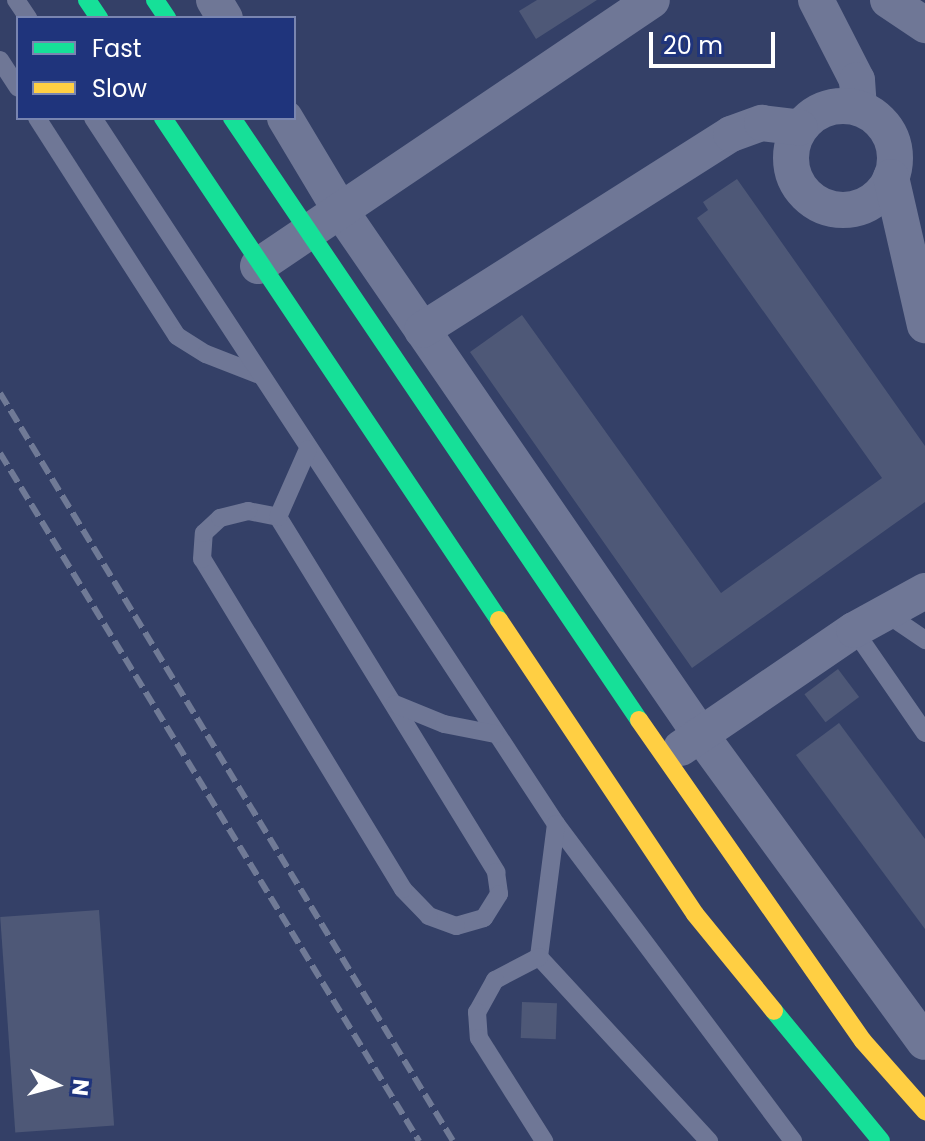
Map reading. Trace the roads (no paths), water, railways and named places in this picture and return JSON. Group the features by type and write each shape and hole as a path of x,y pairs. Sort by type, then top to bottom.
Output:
{"main road":[{"path":"164,120 258,266 695,914 881,1141"},
{"path":"233,120 665,759 863,1041 925,1111"}],"street":[{"path":"258,266 652,0"},
{"path":"816,0 857,80 859,108"},
{"path":"888,0 925,25"},
{"path":"826,108 859,108 886,128 893,152 891,177 883,191 854,209 820,204 805,194 793,171 792,145 800,128 826,108"},
{"path":"286,120 340,210 700,734 925,1042"},
{"path":"422,330 731,134 762,123 800,128"},
{"path":"891,177 912,231 925,325"},
{"path":"665,759 869,621 925,591"}],"lane":[{"path":"0,60 16,85"},
{"path":"38,120 177,336 206,354 260,375"},
{"path":"94,120 556,824 793,1141"},
{"path":"278,517 308,449"},
{"path":"248,511 278,517 496,872 499,894 484,918 456,926 429,916 403,889 202,559 204,533 220,518 248,511"},
{"path":"869,621 925,640"},
{"path":"869,621 925,733"},
{"path":"395,704 444,724 495,734"},
{"path":"539,957 556,824"},
{"path":"539,957 495,980 477,1012 479,1038 544,1141"},
{"path":"539,957 709,1141"}],"railway":[{"path":"0,393 453,1141"},
{"path":"0,453 419,1141"}]}
